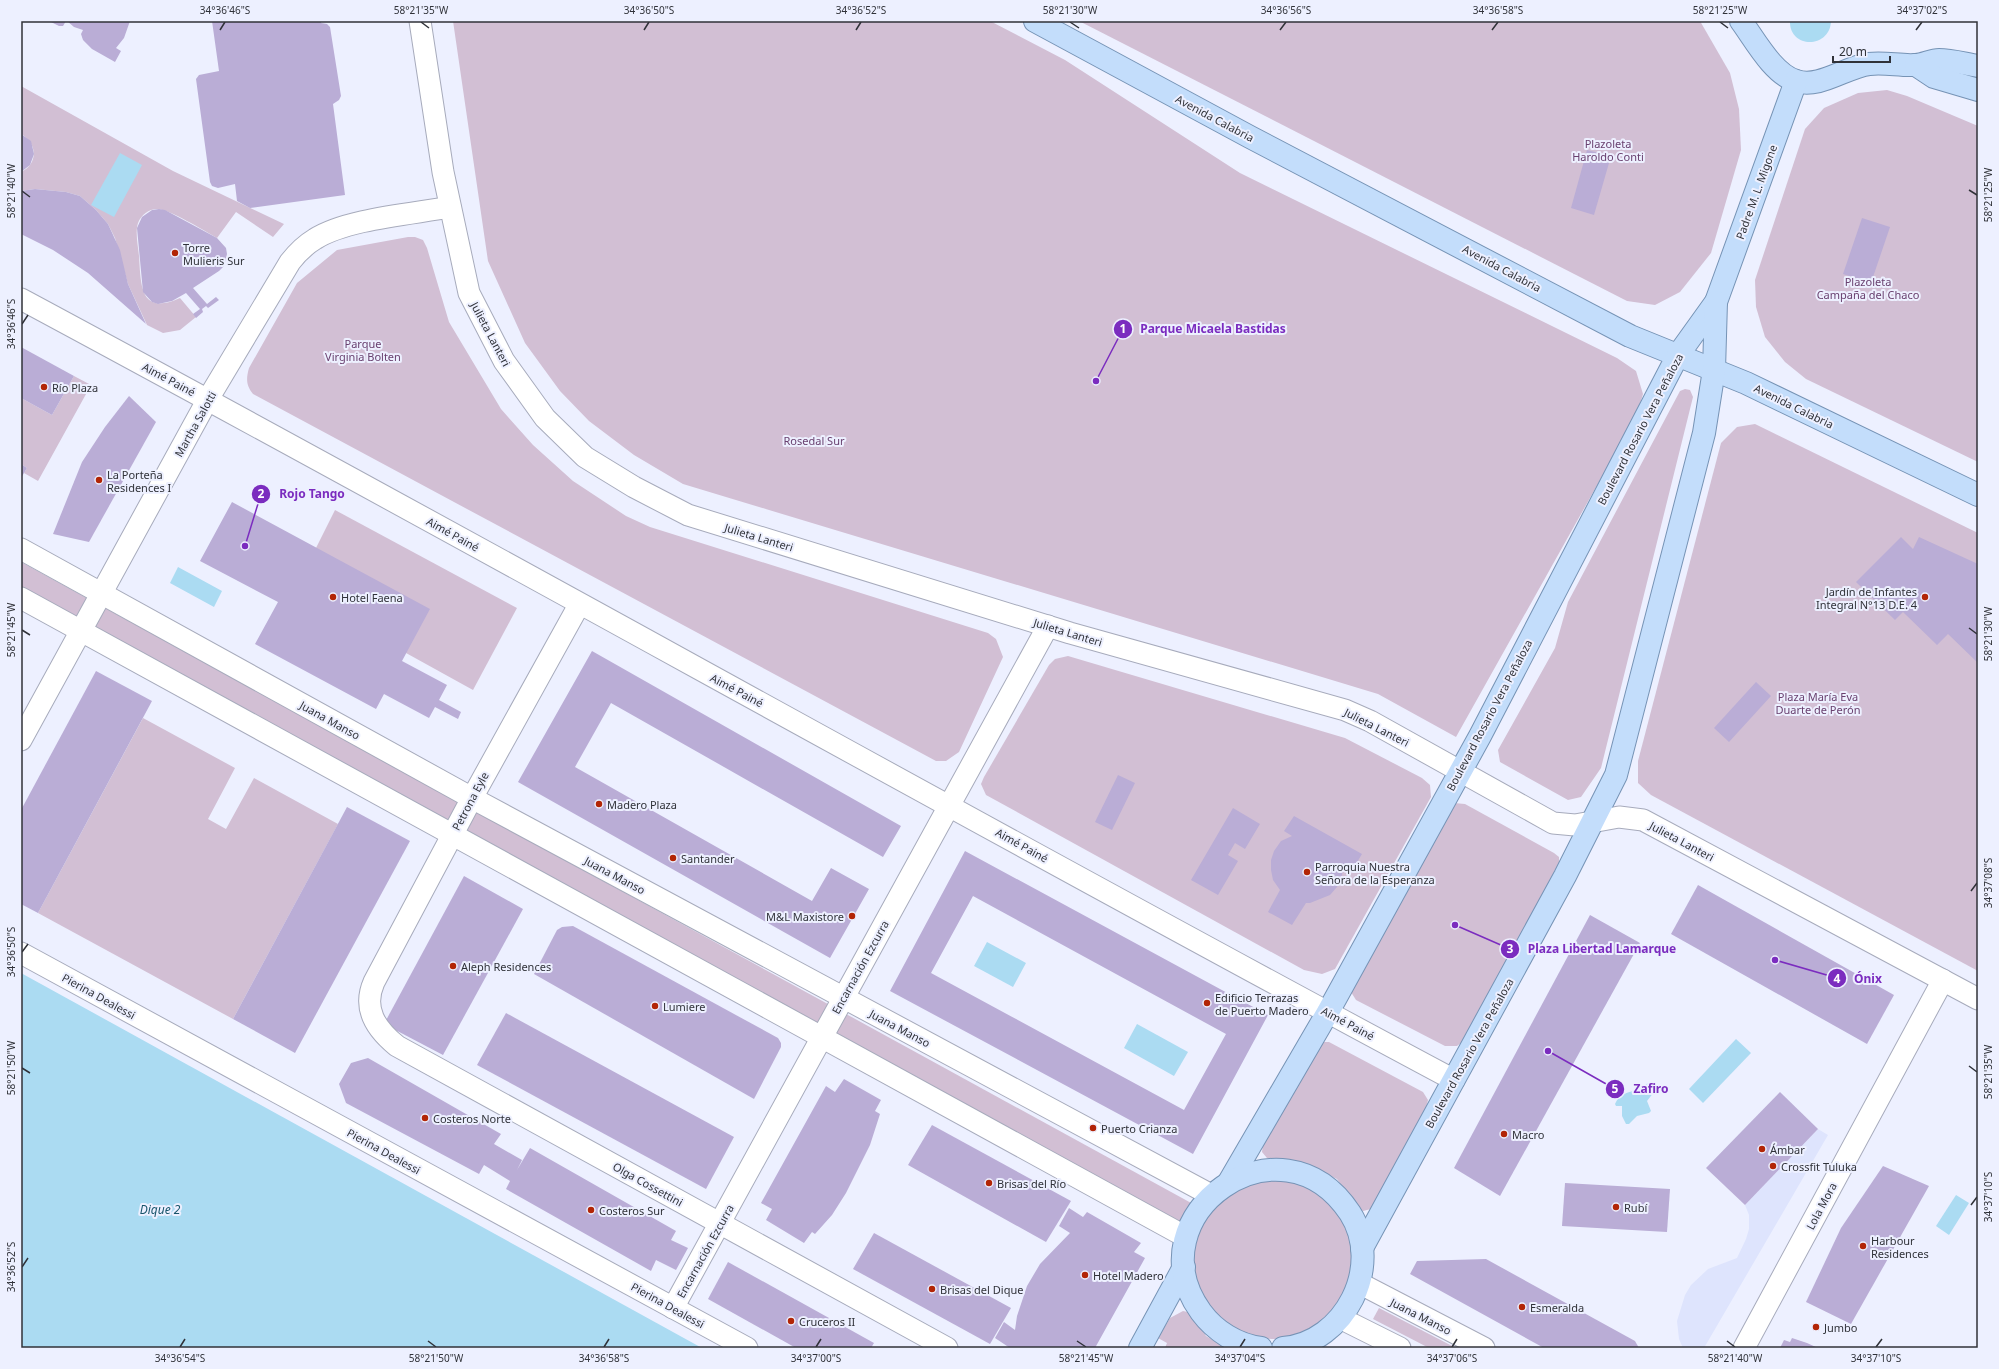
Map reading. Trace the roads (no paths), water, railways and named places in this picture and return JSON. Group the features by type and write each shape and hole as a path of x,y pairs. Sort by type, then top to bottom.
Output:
{"main road":[{"name":"Avenida Calabria","path":"1035,21 1250,137 1623,332 1753,386 1978,495"},
{"path":"1741,21 1774,66 1788,78 1804,83 1821,80 1868,64 1880,63 1916,65 1938,60 1978,66"},
{"path":"1916,65 1934,77 1976,90"},
{"name":"Padre M. L. Migone","path":"1716,302 1796,81"},
{"name":"Boulevard Rosario Vera Peñaloza","path":"1229,1182 1328,1012 1480,736 1678,355 1716,302"},
{"name":"Boulevard Rosario Vera Peñaloza","path":"1362,1248 1565,876 1616,775 1704,433 1714,370 1716,302"},
{"path":"1261,1348 1230,1338 1218,1330 1196,1305 1189,1290 1184,1267 1186,1237 1196,1214 1212,1195 1229,1182 1243,1175 1274,1170 1288,1171 1315,1180 1330,1190 1351,1215 1358,1229 1362,1248 1362,1271 1359,1283 1348,1307 1340,1318 1309,1344 1283,1348"},
{"path":"1140,1348 1184,1267"}],"street":[{"name":"Julieta Lanteri","path":"420,21 450,207 469,293 504,361 545,418 585,457 634,488 688,515 1048,626 1345,710 1370,721 1459,772 1553,823 1575,825 1619,817 1643,820 1978,999"},
{"name":"Martha Salotti","path":"21,740 208,400 283,272 307,244 327,232 340,227 450,207"},
{"name":"Aimé Painé","path":"21,299 208,400 579,605 950,805 1454,1080"},
{"name":"Juana Manso","path":"21,549 472,798 1212,1195"},
{"path":"21,598 1186,1237"},
{"name":"Petrona Eyle","path":"369,1001 374,982 472,798 579,605"},
{"name":"Encarnación Ezcurra","path":"674,1308 843,997 1048,626"},
{"name":"Pierina Dealessi","path":"21,953 747,1348"},
{"name":"Lola Mora","path":"1744,1348 1943,980"},
{"name":"Olga Cossettini","path":"369,1001 371,1016 374,1022 384,1035 397,1046 947,1348"},
{"name":"Juana Manso","path":"1359,1283 1484,1348"},
{"path":"1340,1318 1400,1348"}],"water":[{"path":"1790,21 1831,21 1829,30 1824,37 1817,41 1810,42 1802,41 1796,37 1791,30"},
{"path":"120,153 142,165 114,217 91,205"},
{"path":"178,567 222,591 214,607 170,583"},
{"path":"987,942 1026,963 1013,987 974,966"},
{"name":"Dique 2","path":"21,973 702,1348 21,1348"},
{"path":"1137,1024 1188,1052 1174,1076 1124,1048"},
{"path":"1736,1039 1751,1053 1703,1103 1689,1089"},
{"path":"1650,1082 1655,1086 1654,1092 1647,1101 1651,1111 1649,1113 1637,1116 1629,1124 1626,1124 1622,1116 1622,1106 1616,1106 1615,1104 1624,1094 1638,1089"},
{"path":"1956,1195 1969,1203 1949,1235 1936,1226"}],"place":[{"name":"Torre Mulieris Sur","path":"175,253"},
{"name":"Parque Micaela Bastidas","path":"1096,381"},
{"name":"Río Plaza","path":"44,387"},
{"name":"La Porteña Residences I","path":"99,480"},
{"name":"Rojo Tango","path":"245,546"},
{"name":"Hotel Faena","path":"333,597"},
{"name":"Jardín de Infantes Integral N°13 D.E. 4","path":"1925,597"},
{"name":"Madero Plaza","path":"599,804"},
{"name":"Santander","path":"673,858"},
{"name":"Parroquia Nuestra Señora de la Esperanza","path":"1307,872"},
{"name":"M&L Maxistore","path":"852,916"},
{"name":"Plaza Libertad Lamarque","path":"1455,925"},
{"name":"Ónix","path":"1775,960"},
{"name":"Aleph Residences","path":"453,966"},
{"name":"Edificio Terrazas de Puerto Madero","path":"1207,1003"},
{"name":"Lumiere","path":"655,1006"},
{"name":"Zafiro","path":"1548,1051"},
{"name":"Costeros Norte","path":"425,1118"},
{"name":"Puerto Crianza","path":"1093,1128"},
{"name":"Macro","path":"1504,1134"},
{"name":"Ámbar","path":"1762,1149"},
{"name":"Crossfit Tuluka","path":"1773,1166"},
{"name":"Brisas del Río","path":"989,1183"},
{"name":"Rubí","path":"1616,1207"},
{"name":"Costeros Sur","path":"591,1210"},
{"name":"Harbour Residences","path":"1863,1246"},
{"name":"Hotel Madero","path":"1085,1275"},
{"name":"Brisas del Dique","path":"932,1289"},
{"name":"Esmeralda","path":"1522,1307"},
{"name":"Cruceros II","path":"791,1321"},
{"name":"Jumbo","path":"1816,1327"}],"park label":[{"name":"Plazoleta Haroldo Conti","path":"1608,149"},
{"name":"Plazoleta Campaña del Chaco","path":"1868,287"},
{"name":"Parque Virginia Bolten","path":"363,349"},
{"name":"Rosedal Sur","path":"814,440"},
{"name":"Plaza María Eva Duarte de Perón","path":"1818,702"}]}
